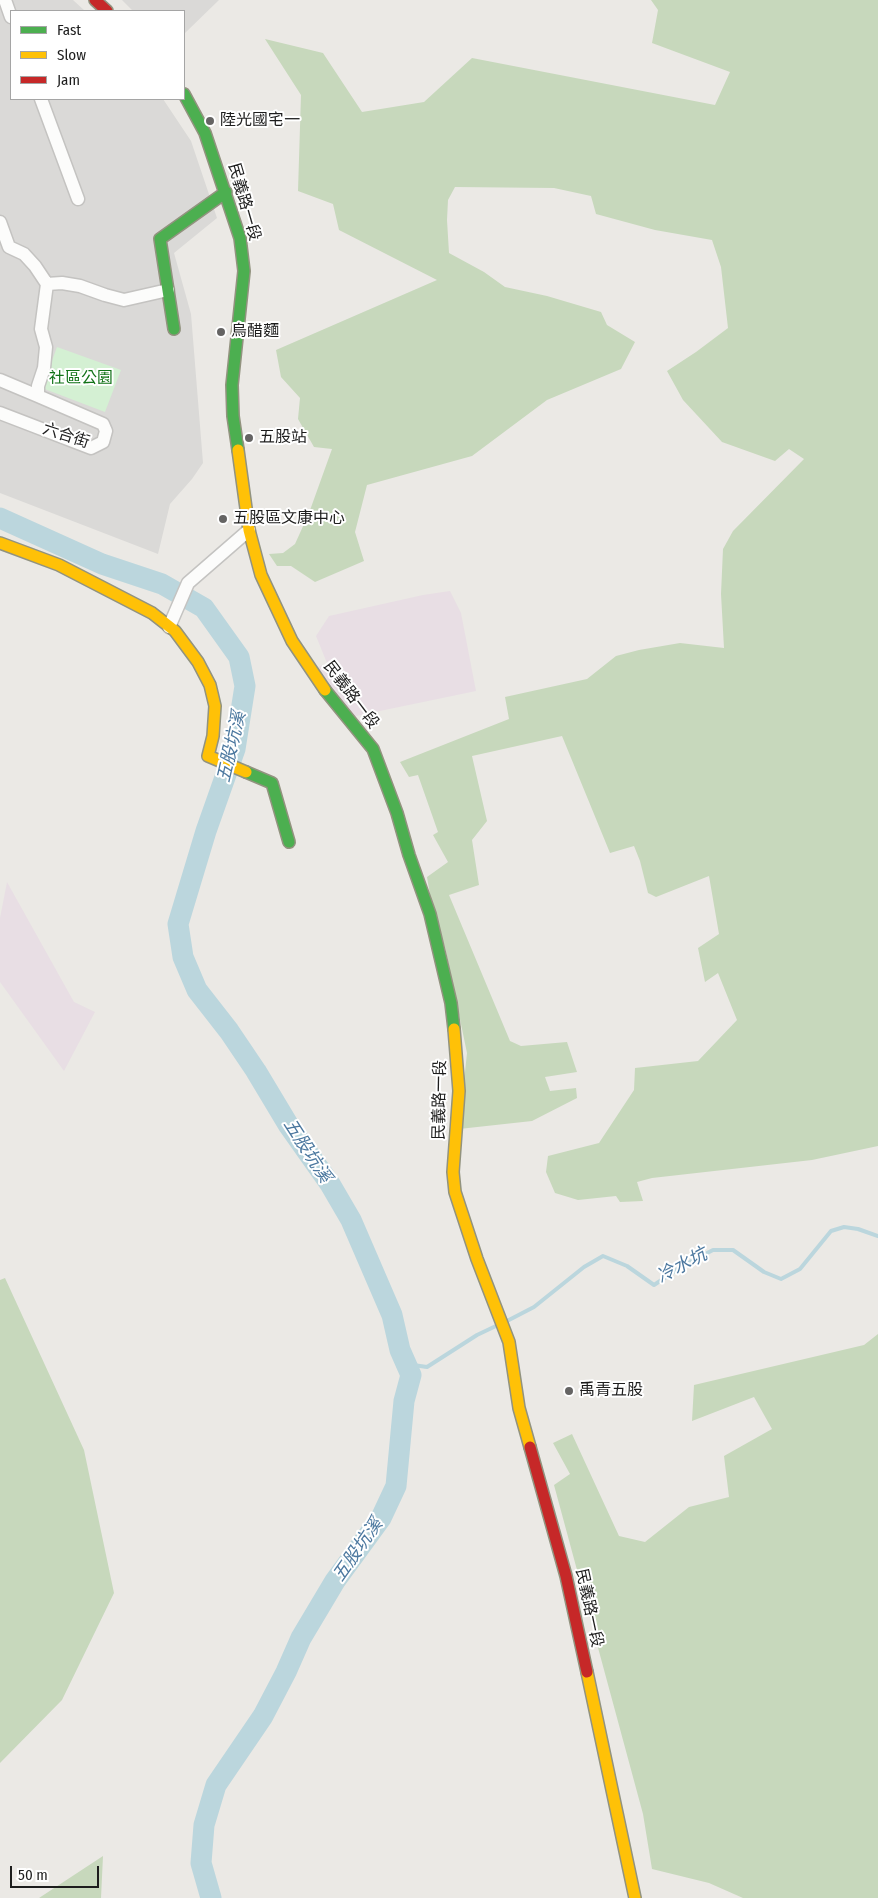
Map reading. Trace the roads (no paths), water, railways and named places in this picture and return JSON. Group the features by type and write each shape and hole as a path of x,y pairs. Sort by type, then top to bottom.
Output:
{"main road":[{"path":"95,0 106,10"},
{"name":"民義路一段","path":"185,96 206,133 240,238 244,271 232,385 234,416 249,530 261,575 292,640 319,683 373,749 397,813 409,855 430,914 451,1003 457,1053 459,1091 453,1172 455,1192 477,1259 509,1342 519,1408 566,1576 635,1898"},
{"path":"174,329 160,239 226,192"},
{"path":"0,543 59,566 171,624 198,662 210,685 215,706 208,756 272,784 289,842"}],"street":[{"path":"5,0 10,14"},
{"path":"41,100 78,199"},
{"path":"0,222 4,250 24,254 48,284 41,329 46,347 44,368 38,386 38,396"},
{"path":"48,284 62,283 80,286 124,300 168,290"},
{"name":"六合街","path":"0,380 103,424 106,431 103,442 91,448 0,413"},
{"path":"171,624 188,583 249,530"}],"waterway":[{"name":"五股坑溪","path":"0,518 102,564 162,584 204,608 239,657 245,686 235,749 206,831 178,924 183,957 197,990 229,1031 256,1071 289,1126 330,1184 351,1220 392,1315 400,1350 411,1375 404,1401 396,1486 381,1518 335,1581 301,1638 263,1716 216,1785 204,1825 201,1863 211,1898"},
{"name":"冷水坑","path":"507,1321 534,1307 584,1267 603,1256 627,1266 654,1285 684,1265 713,1250 733,1250 764,1272 781,1279 800,1269 831,1231 844,1227 858,1229 878,1236"},
{"name":"冷水坑","path":"406,1364 427,1367 477,1335 498,1325"}],"place":[{"name":"陸光國宅一","path":"210,121"},
{"name":"烏醋麵","path":"221,332"},
{"name":"五股站","path":"249,438"},
{"name":"五股區文康中心","path":"223,519"},
{"name":"禹青五股","path":"569,1391"}],"park label":[{"name":"社區公園","path":"81,379"}]}
